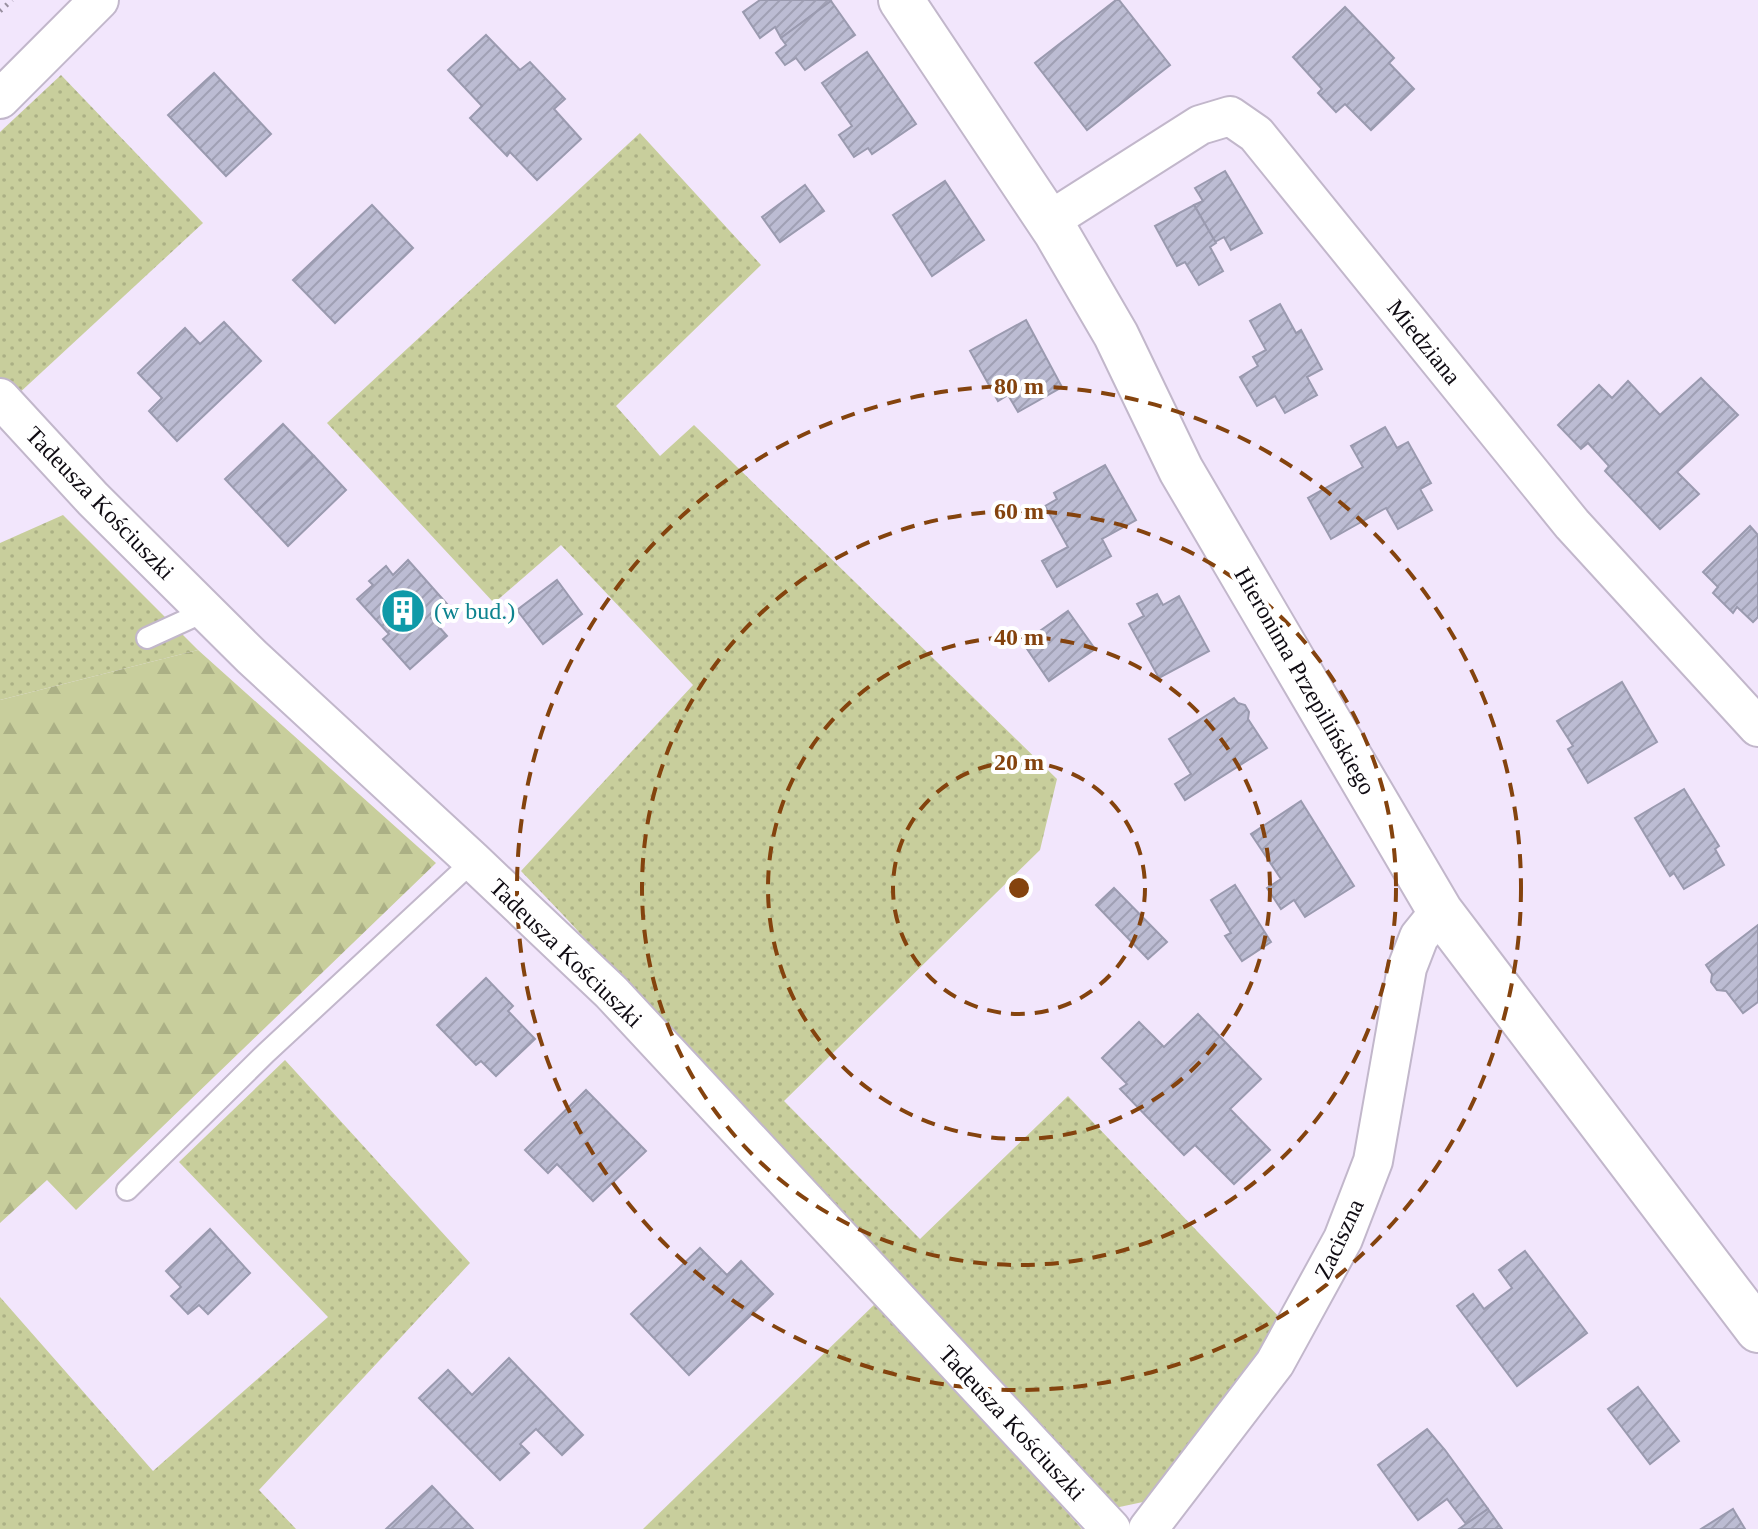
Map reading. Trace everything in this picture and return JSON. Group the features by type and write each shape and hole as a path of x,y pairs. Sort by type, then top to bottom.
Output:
{"street":[{"path":"0,99 99,0"},
{"name":"Hieronima Przepilińskiego","path":"901,0 1049,221 1116,335 1181,470 1440,911 1758,1330"},
{"name":"Miedziana","path":"1049,221 1200,125 1230,116 1256,134 1572,524 1758,727"},
{"name":"Tadeusza Kościuszki","path":"0,398 93,499 252,657 611,992 1111,1529"},
{"name":"Zaciszna","path":"1148,1529 1275,1363 1343,1239 1373,1161 1407,968 1419,937 1440,911"}],"lane":[{"path":"147,638 206,611"},
{"path":"127,1190 266,1053 473,861"}],"path":[{"path":"0,11 12,0"}],"green space":[{"path":"61,75 203,223 16,396 0,378 0,132"},
{"path":"640,133 761,265 616,406 660,456 694,425 1057,779 1040,850 784,1101 920,1239 1068,1096 1283,1321 1157,1499 1110,1509 521,871 693,685 561,545 494,603 327,423"},
{"path":"63,515 198,650 0,700 0,543"},
{"path":"198,650 436,863 76,1210 47,1180 0,1223 0,700"},
{"path":"285,1060 470,1263 259,1490 296,1529 0,1529 0,1297 153,1471 328,1317 179,1162"},
{"path":"878,1301 1082,1529 643,1529"}],"building":[{"path":"760,0 831,1 781,38 775,27 760,38 743,12"},
{"path":"1116,0 1170,65 1087,130 1035,63"},
{"path":"831,1 855,35 805,70 796,58 785,65 776,53 786,45 781,38"},
{"path":"1345,7 1394,58 1389,63 1414,89 1371,130 1345,104 1336,112 1318,93 1322,89 1293,57"},
{"path":"486,35 520,70 530,62 565,99 554,109 581,139 537,180 510,152 507,156 470,118 482,106 448,70"},
{"path":"867,52 916,124 872,154 868,148 854,157 839,135 852,126 822,83"},
{"path":"214,73 271,134 226,176 168,115"},
{"path":"1225,171 1262,233 1231,250 1224,237 1215,242 1194,205 1203,201 1195,188"},
{"path":"945,181 984,240 932,276 893,215"},
{"path":"805,185 824,211 780,242 762,217"},
{"path":"372,205 413,248 335,323 293,280"},
{"path":"1194,205 1216,243 1210,247 1223,271 1199,285 1185,262 1177,266 1155,226"},
{"path":"1280,304 1296,333 1301,330 1322,369 1307,377 1317,395 1285,413 1275,396 1257,406 1240,377 1258,366 1253,357 1266,350 1250,321"},
{"path":"1026,320 1062,387 1018,412 1008,395 998,401 970,351"},
{"path":"224,322 261,361 177,441 149,411 162,398 138,373 185,328 200,344"},
{"path":"1701,378 1738,415 1677,472 1699,494 1660,529 1605,471 1609,466 1588,443 1581,449 1558,425 1599,385 1612,398 1628,381 1660,415"},
{"path":"283,424 314,456 256,512 225,479"},
{"path":"1385,427 1397,448 1408,442 1431,483 1420,489 1432,510 1398,529 1386,508 1331,539 1308,498 1363,467 1351,446"},
{"path":"314,456 346,490 288,546 256,512"},
{"path":"1105,465 1136,520 1102,539 1111,556 1057,587 1042,561 1068,547 1045,506 1057,499 1054,493"},
{"path":"1750,526 1758,535 1758,617 1753,622 1737,607 1733,613 1713,593 1718,587 1703,572"},
{"name":"(w bud.)","path":"408,560 447,604 431,618 447,636 410,669 383,639 389,634 357,599 373,585 369,581 386,566 393,575"},
{"path":"557,580 582,614 543,644 517,610"},
{"path":"1157,594 1163,605 1179,596 1209,651 1159,678 1129,624 1144,616 1137,604"},
{"path":"1068,611 1095,649 1049,681 1023,643"},
{"path":"1622,682 1657,742 1588,783 1568,749 1573,746 1557,721"},
{"path":"1234,698 1245,705 1249,712 1248,719 1267,748 1185,800 1175,784 1191,774 1169,739"},
{"path":"1684,789 1719,846 1715,849 1724,865 1684,889 1674,873 1670,876 1635,818"},
{"path":"1301,801 1354,886 1305,917 1294,900 1281,909 1267,888 1281,879 1251,834"},
{"path":"1235,885 1271,942 1242,961 1225,936 1231,933 1211,900"},
{"path":"1114,888 1167,942 1148,959 1096,905"},
{"path":"1758,925 1758,1002 1743,1013 1726,991 1717,990 1706,965"},
{"path":"486,978 513,1006 508,1011 535,1039 496,1076 481,1061 476,1065 437,1025"},
{"path":"1198,1014 1261,1079 1230,1109 1270,1150 1234,1184 1195,1145 1184,1155 1120,1089 1127,1084 1102,1058 1139,1022 1164,1047"},
{"path":"586,1090 646,1151 593,1201 557,1164 548,1173 525,1150"},
{"path":"210,1229 250,1273 208,1314 199,1305 188,1314 171,1296 181,1287 166,1271"},
{"path":"700,1248 727,1275 741,1261 773,1294 689,1375 631,1314"},
{"path":"1525,1251 1587,1333 1517,1386 1457,1306 1473,1294 1484,1309 1512,1288 1499,1270"},
{"path":"509,1358 583,1435 562,1455 536,1429 520,1444 529,1453 500,1480 419,1398 448,1370 472,1395"},
{"path":"1638,1387 1679,1441 1650,1464 1608,1409"},
{"path":"1427,1429 1488,1509 1466,1524 1447,1499 1418,1520 1378,1465"},
{"path":"432,1486 473,1529 386,1529"},
{"path":"1488,1509 1502,1529 1459,1529 1466,1524"},
{"path":"1733,1509 1745,1529 1701,1529"}],"place":[{"name":"(w bud.)","path":"403,611"}]}
